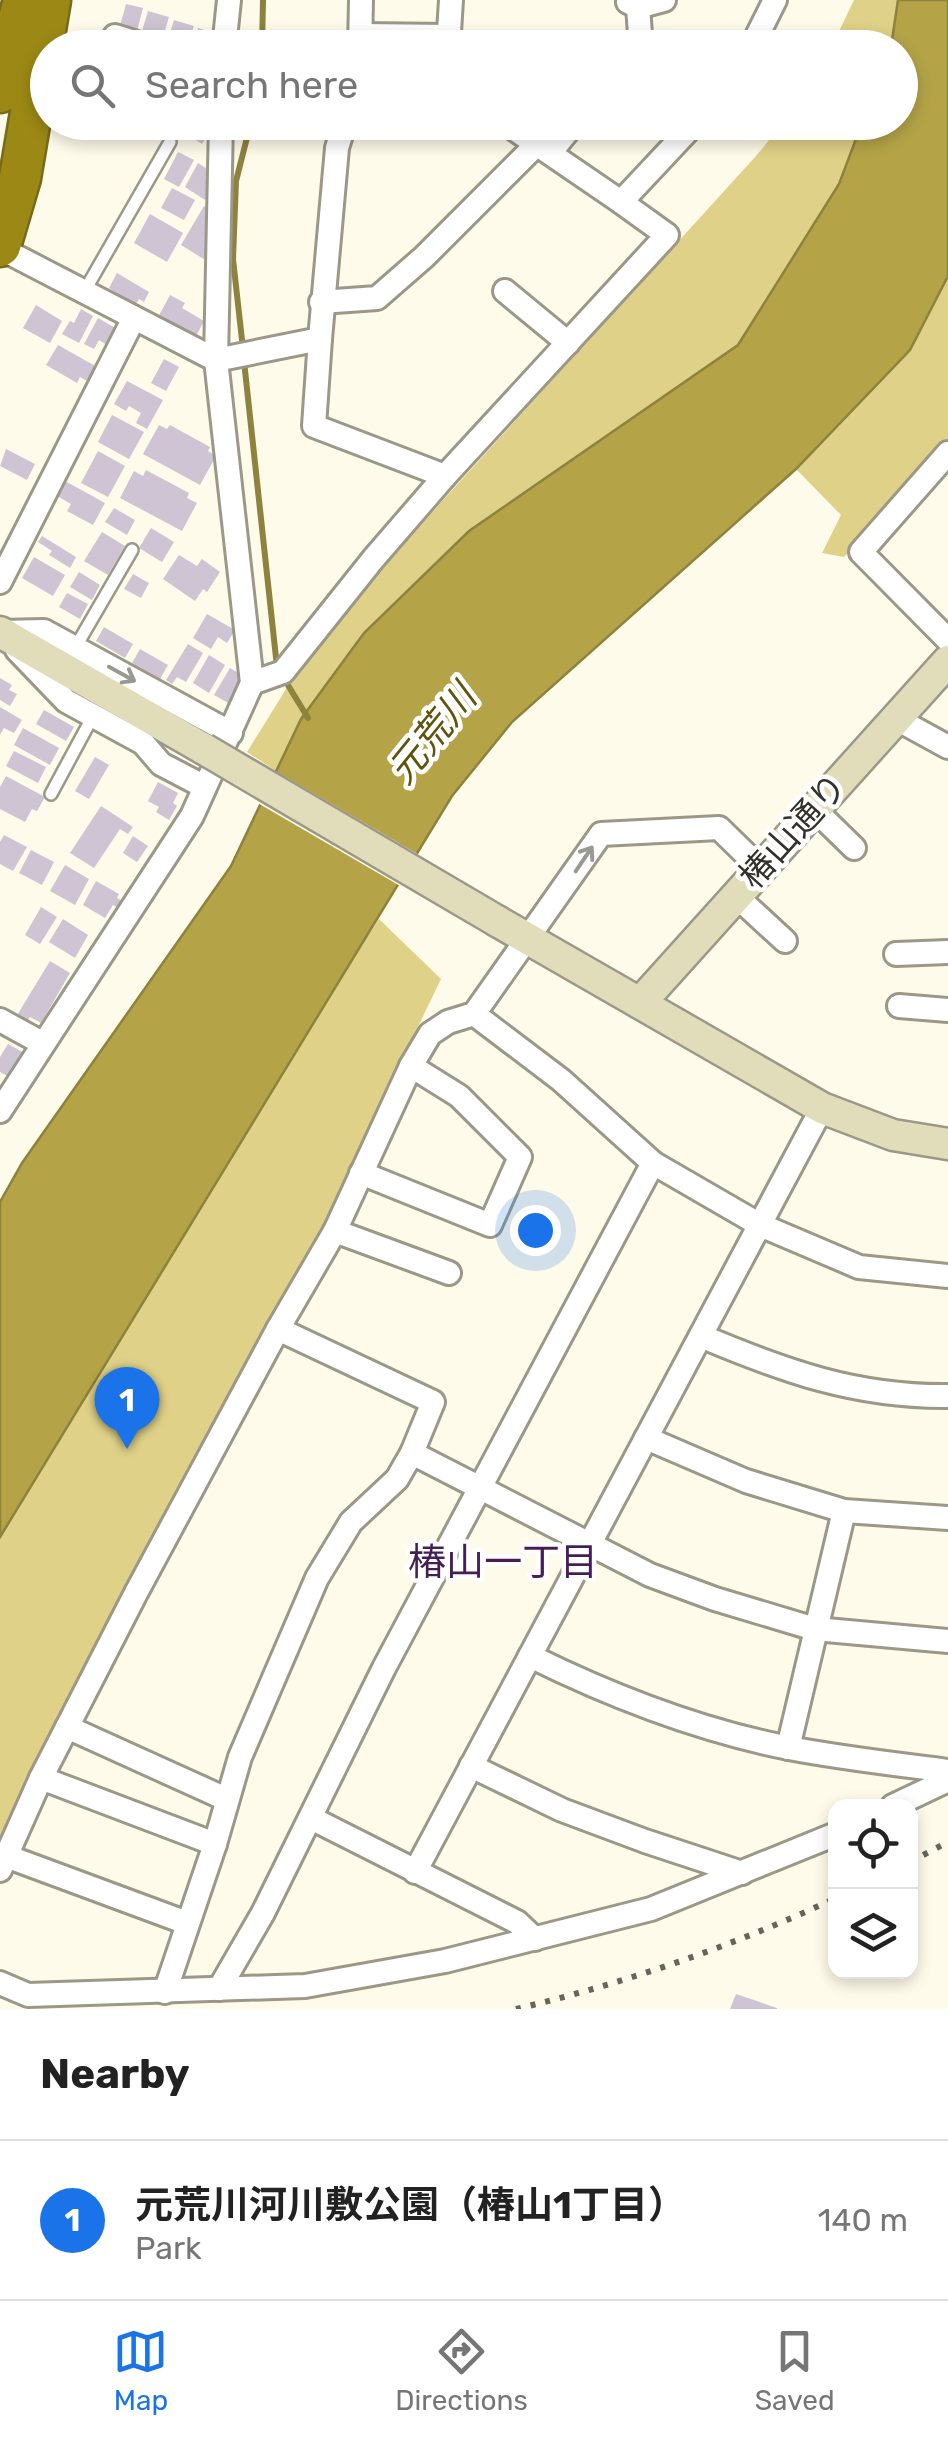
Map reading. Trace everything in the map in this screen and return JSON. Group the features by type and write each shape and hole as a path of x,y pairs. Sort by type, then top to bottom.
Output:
{"highway":[{"path":"0,92 24,0"},
{"path":"37,30 49,0"},
{"path":"44,30 49,0"},
{"path":"69,30 78,0"},
{"path":"0,120 30,47"},
{"path":"20,178 30,117"},
{"path":"0,247 33,140"}],"street":[{"path":"226,30 229,0"},
{"path":"361,0 361,30"},
{"path":"449,30 450,0"},
{"path":"639,30 631,4 664,0"},
{"path":"760,30 774,0"},
{"path":"3,1100 64,1016 192,816 252,683 216,360 222,140"},
{"path":"339,140 321,302 314,426 445,476"},
{"path":"252,683 283,672 445,476 666,235 530,140"},
{"path":"321,302 377,298 554,140"},
{"path":"622,202 679,140"},
{"path":"0,247 216,360 320,339"},
{"path":"504,291 568,343"},
{"path":"0,582 134,318"},
{"path":"948,453 860,552 948,640"},
{"path":"0,632 44,631 231,733"},
{"path":"0,632 66,701 143,743 161,764 203,786"},
{"path":"0,632 822,1108 893,1135 948,1144"},
{"name":"椿山通り","path":"640,1004 948,660"},
{"path":"895,718 948,747"},
{"path":"812,808 854,848"},
{"path":"187,1923 3,1863 66,1727 278,1329 335,1230 411,1066 430,1034 448,1022 474,1014 601,834 719,828 760,867"},
{"path":"735,895 785,942"},
{"path":"896,954 948,952"},
{"path":"898,1006 948,1010"},
{"path":"474,1014 561,1080 653,1163 760,1225 860,1267 948,1276"},
{"path":"0,1020 42,1044"},
{"path":"362,1173 490,1225 520,1158 458,1096 411,1066"},
{"path":"415,1872 822,1108"},
{"path":"219,1989 311,1818 384,1668 653,1163"},
{"path":"335,1230 449,1272"},
{"path":"165,1992 240,1757 317,1578 351,1522 397,1479 433,1402 278,1329"},
{"path":"701,1336 773,1366 836,1386 906,1396 948,1396"},
{"path":"646,1438 746,1481 844,1511 948,1518"},
{"path":"412,1453 650,1575 815,1629 948,1641"},
{"path":"788,1748 844,1511"},
{"path":"530,1656 608,1694 702,1725 788,1748 948,1771"},
{"path":"66,1727 226,1799"},
{"path":"472,1766 562,1810 742,1873"},
{"path":"41,1778 215,1844"},
{"path":"908,1799 948,1780"},
{"path":"311,1818 517,1922 534,1939"},
{"path":"0,1983 28,1995 306,1986 445,1961 651,1910 828,1837"}],"lane":[{"path":"84,292 170,142"},
{"path":"75,648 132,550"},
{"path":"51,794 93,716"}],"shaded area":[{"path":"854,0 898,0 894,30 840,30"},
{"path":"769,140 856,140 839,184 738,345 469,531 301,719 276,771 247,752 291,681 385,564"},
{"path":"948,276 948,440 844,557 822,553 841,515 796,469 910,350"},
{"path":"379,919 441,979 313,1251 0,1847 0,1536 272,1083"}],"water":[{"name":"元荒川","path":"898,0 948,0 948,276 910,350 796,469 512,722 452,796 0,1537 0,1202 22,1163 231,866 301,719 364,633 469,531 738,345 839,184 856,140 918,140 918,30 894,30"}],"pier":[{"path":"272,769 421,856 402,887 256,802"}],"building":[{"path":"126,4 143,8 137,30 120,26"},
{"path":"148,11 169,17 165,30 142,30"},
{"path":"174,20 194,26 193,30 171,30"},
{"path":"178,152 194,160 179,187 164,179"},
{"path":"198,163 209,170 211,191 205,200 185,187"},
{"path":"172,188 195,200 184,220 161,208"},
{"path":"204,206 212,210 207,261 181,245"},
{"path":"150,214 183,233 167,262 134,243"},
{"path":"117,273 149,292 132,311 111,300 115,292 109,288"},
{"path":"170,295 185,303 182,308 204,321 193,342 156,321"},
{"path":"36,305 62,321 50,343 23,328"},
{"path":"81,309 93,316 79,343 62,334"},
{"path":"98,318 119,330 110,347 99,340 94,349 84,344"},
{"path":"58,345 97,367 89,382 80,377 77,383 46,365"},
{"path":"164,359 179,367 166,391 151,383"},
{"path":"127,381 163,400 147,429 136,423 141,413 114,404"},
{"path":"112,415 144,432 129,459 98,442"},
{"path":"159,425 167,429 170,425 210,447 208,451 216,456 200,485 143,454"},
{"path":"6,449 35,464 27,480 0,466"},
{"path":"98,451 125,466 108,497 81,483"},
{"path":"146,470 189,493 187,498 197,503 182,531 120,498 134,471 143,476"},
{"path":"65,481 105,503 93,525 67,511 71,504 57,496"},
{"path":"114,508 135,520 127,535 105,522"},
{"path":"151,528 174,542 162,562 139,548"},
{"path":"102,532 125,546 108,575 84,561"},
{"path":"42,536 76,557 70,568 49,555 52,551 38,542"},
{"path":"179,555 197,566 202,559 220,572 207,592 203,589 195,601 163,579"},
{"path":"34,557 65,575 53,596 22,578"},
{"path":"79,572 100,585 92,600 70,587"},
{"path":"133,574 149,583 141,598 124,589"},
{"path":"67,593 88,604 80,619 59,607"},
{"path":"207,614 235,630 227,643 218,637 211,649 193,638"},
{"path":"104,627 133,644 125,658 96,641"},
{"path":"188,644 203,653 186,682 177,677 172,684 166,680"},
{"path":"140,649 168,665 160,679 132,663"},
{"path":"209,655 225,665 209,693 193,683"},
{"path":"230,668 245,677 230,704 214,695"},
{"path":"0,678 12,685 9,690 17,694 10,706 0,700"},
{"path":"0,707 22,720 14,733 4,728 0,735"},
{"path":"44,710 74,727 66,741 36,724"},
{"path":"23,728 59,748 50,765 14,745"},
{"path":"14,751 46,767 38,783 6,766"},
{"path":"95,757 109,765 89,799 75,791"},
{"path":"6,776 45,797 25,822 0,809 0,787"},
{"path":"158,782 178,793 173,803 177,806 169,820 148,801"},
{"path":"101,806 133,827 128,834 120,829 94,868 70,853"},
{"path":"4,835 27,847 13,871 0,864 0,842"},
{"path":"133,836 148,846 137,862 123,853"},
{"path":"31,850 54,862 42,885 19,873"},
{"path":"65,865 89,879 75,905 50,891"},
{"path":"96,881 119,894 117,898 124,902 120,909 113,905 105,918 83,905"},
{"path":"41,907 57,917 40,944 25,935"},
{"path":"63,919 88,935 75,958 49,942"},
{"path":"50,961 70,973 41,1023 30,1017 26,1023 16,1017"},
{"path":"8,1044 26,1054 13,1079 0,1072 0,1057"},
{"path":"736,1994 777,2008 777,2009 730,2009"}],"waterway":[{"path":"262,30 263,0"},
{"path":"243,349 233,259 236,181 246,140"},
{"path":"244,361 277,667"},
{"path":"283,677 308,718"}],"railway":[{"path":"918,1858 948,1842"},
{"path":"516,2009 679,1962 828,1901"}],"place":[{"name":"元荒川河川敷公園（椿山1丁目）","path":"127,1449"}],"district":[{"name":"椿山一丁目","path":"503,1562"}]}
